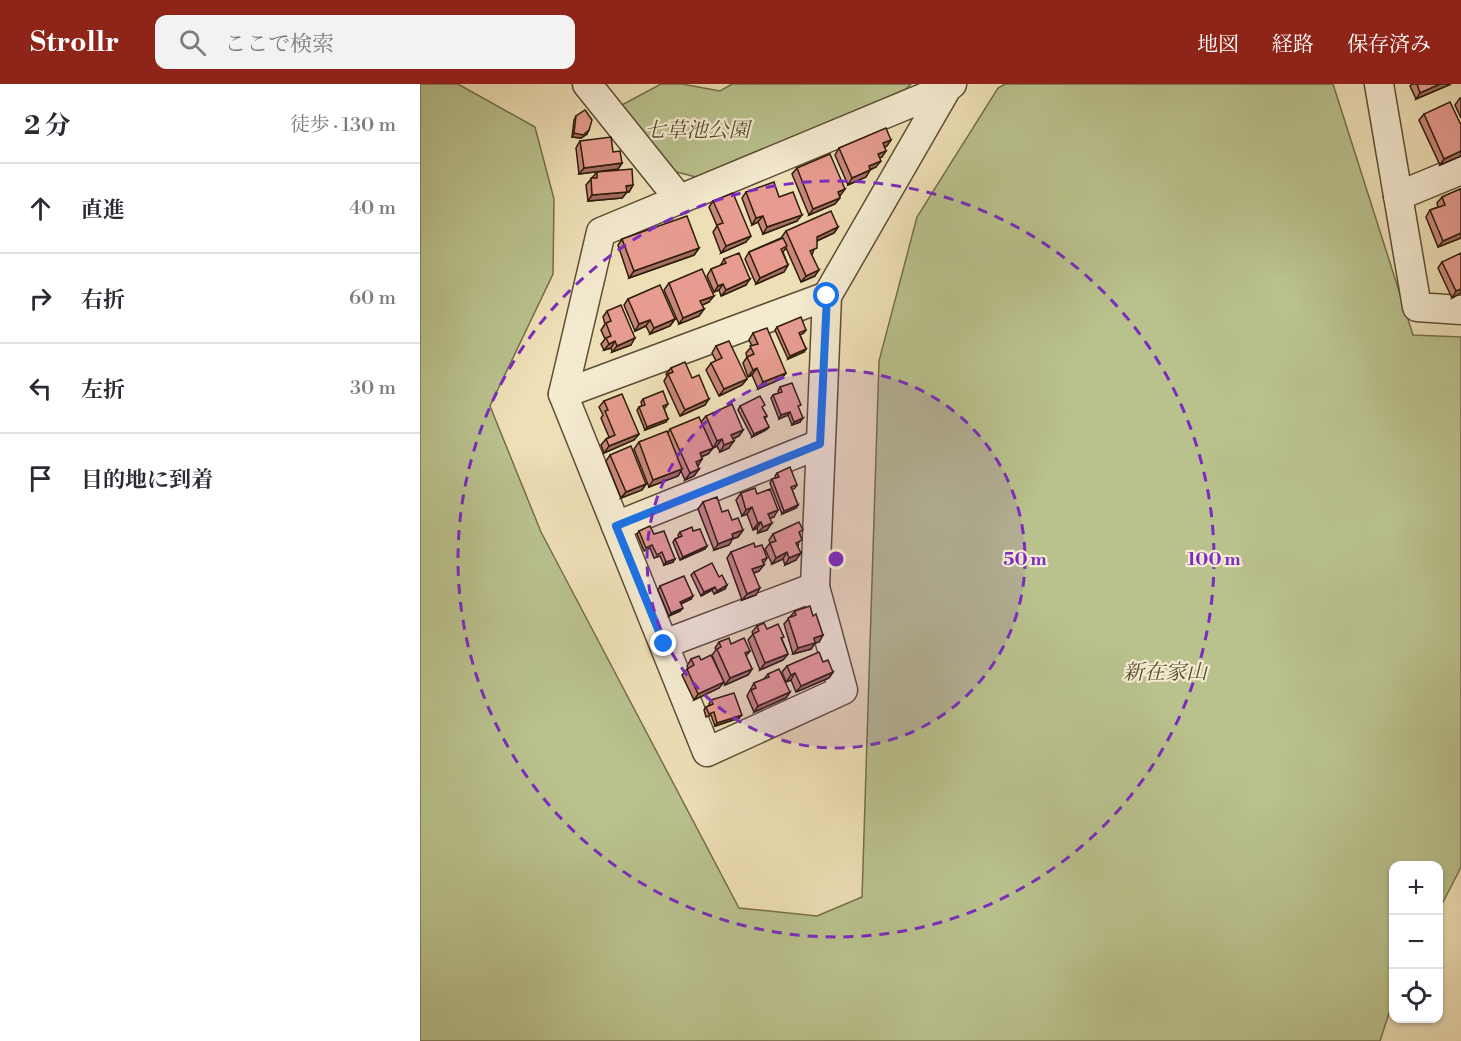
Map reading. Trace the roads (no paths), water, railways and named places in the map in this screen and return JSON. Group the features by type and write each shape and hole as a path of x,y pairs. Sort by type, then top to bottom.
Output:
{"street":[{"path":"587,84 680,200"},
{"path":"1378,84 1417,307 1461,310"},
{"path":"948,85 827,296 815,587 843,690 707,752 563,394 601,232 948,85"},
{"path":"1398,196 1461,170"},
{"path":"563,394 827,296"},
{"path":"616,526 820,444"},
{"path":"664,644 815,587"}],"park label":[{"name":"七草池公園","path":"697,131"},
{"name":"新在家山","path":"1165,673"}]}
